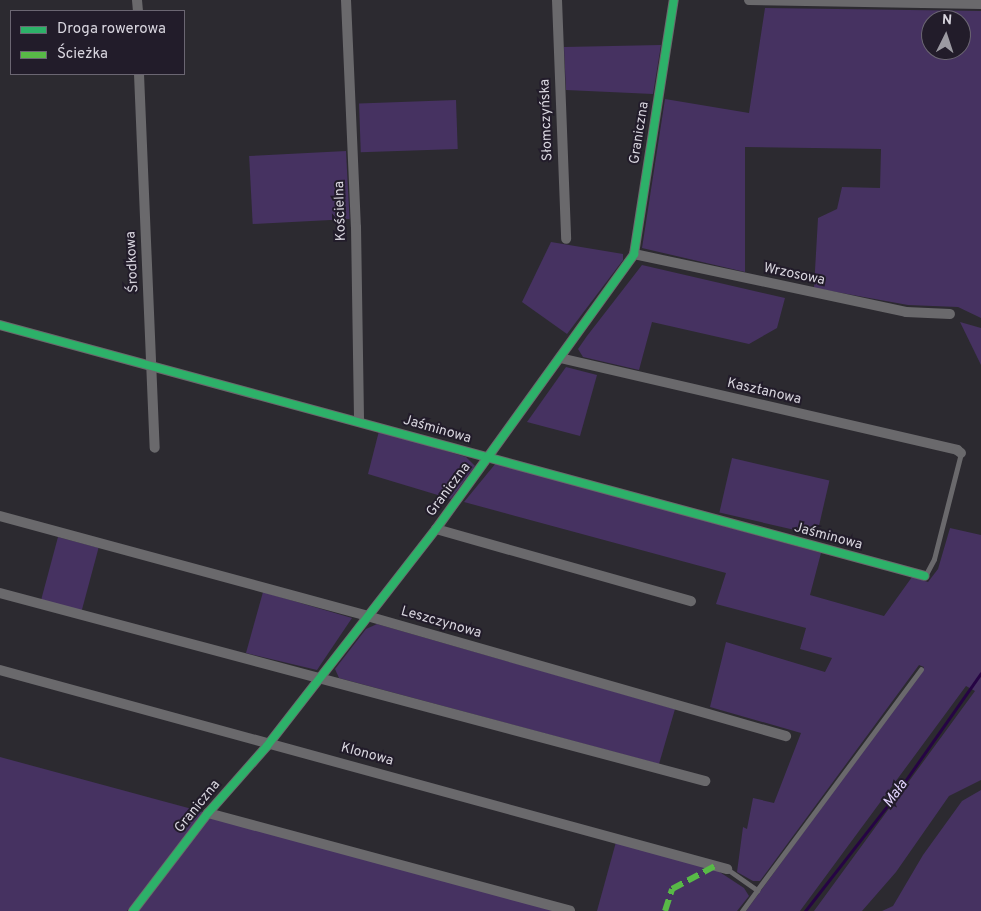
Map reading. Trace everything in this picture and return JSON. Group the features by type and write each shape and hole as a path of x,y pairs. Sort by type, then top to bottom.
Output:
{"street":[{"name":"Kościelna","path":"346,0 356,227 359,420"},
{"name":"Słomczyńska","path":"556,0 566,239"},
{"name":"Graniczna","path":"133,911 208,813 267,746 436,529 489,458 634,254 674,0"},
{"path":"749,0 981,4"},
{"name":"Środkowa","path":"139,75 155,448"},
{"name":"Wrzosowa","path":"634,254 906,312 950,314"},
{"name":"Jaśminowa","path":"0,325 150,363 359,420 489,458 925,576"},
{"name":"Kasztanowa","path":"560,358 957,450 961,453"},
{"name":"Leszczynowa","path":"0,516 367,616 786,736"},
{"path":"436,529 691,601"},
{"path":"0,593 706,781"},
{"name":"Klonowa","path":"0,670 267,746 280,745 726,869"},
{"name":"Graniczna","path":"208,813 570,911"}],"lane":[{"path":"925,576 934,559 961,453"},
{"path":"742,911 921,669"},
{"path":"726,869 757,890"}],"shaded area":[{"path":"765,8 921,10 921,60 971,60 971,11 981,11 981,318 958,307 908,305 814,288 818,218 837,209 842,187 880,188 881,149 745,147 745,272 642,248 665,99 749,113"},
{"path":"661,45 653,94 566,90 564,47"},
{"path":"456,100 458,149 361,152 359,103"},
{"path":"346,151 350,219 253,224 249,156"},
{"path":"551,242 623,254 623,260 567,334 522,302"},
{"path":"642,265 785,298 777,328 749,344 652,322 639,370 583,357 578,349"},
{"path":"960,322 981,328 981,365"},
{"path":"566,367 597,375 580,436 527,422"},
{"path":"379,431 466,457 475,466 451,499 368,474"},
{"path":"732,458 829,480 817,535 719,513"},
{"path":"496,463 821,553 810,595 884,616 912,577 928,582 938,569 950,528 981,535 981,780 949,796 896,872 862,911 814,911 975,691 966,686 800,911 746,911 924,667 919,665 760,881 753,881 737,872 743,827 747,829 753,798 774,803 801,733 710,707 726,642 825,672 832,658 800,649 806,628 716,604 726,573 464,502"},
{"path":"58,537 99,548 81,612 41,601"},
{"path":"263,592 352,618 317,670 246,653"},
{"path":"377,624 675,709 659,764 339,678 335,669 366,629"},
{"path":"0,757 203,812 127,911 0,911"},
{"path":"981,790 981,911 882,911 893,906 923,855 962,801"},
{"path":"210,817 557,911 139,911"},
{"path":"616,842 715,869 744,888 749,896 737,911 597,911"}],"waterway":[{"name":"Mała","path":"805,911 891,801 981,673"}],"marked path":[{"path":"665,911 672,889 717,865"}],"cycle path":[{"path":"133,911 208,813 267,746 436,529 634,254 674,0"},
{"path":"0,325 925,576"}]}
